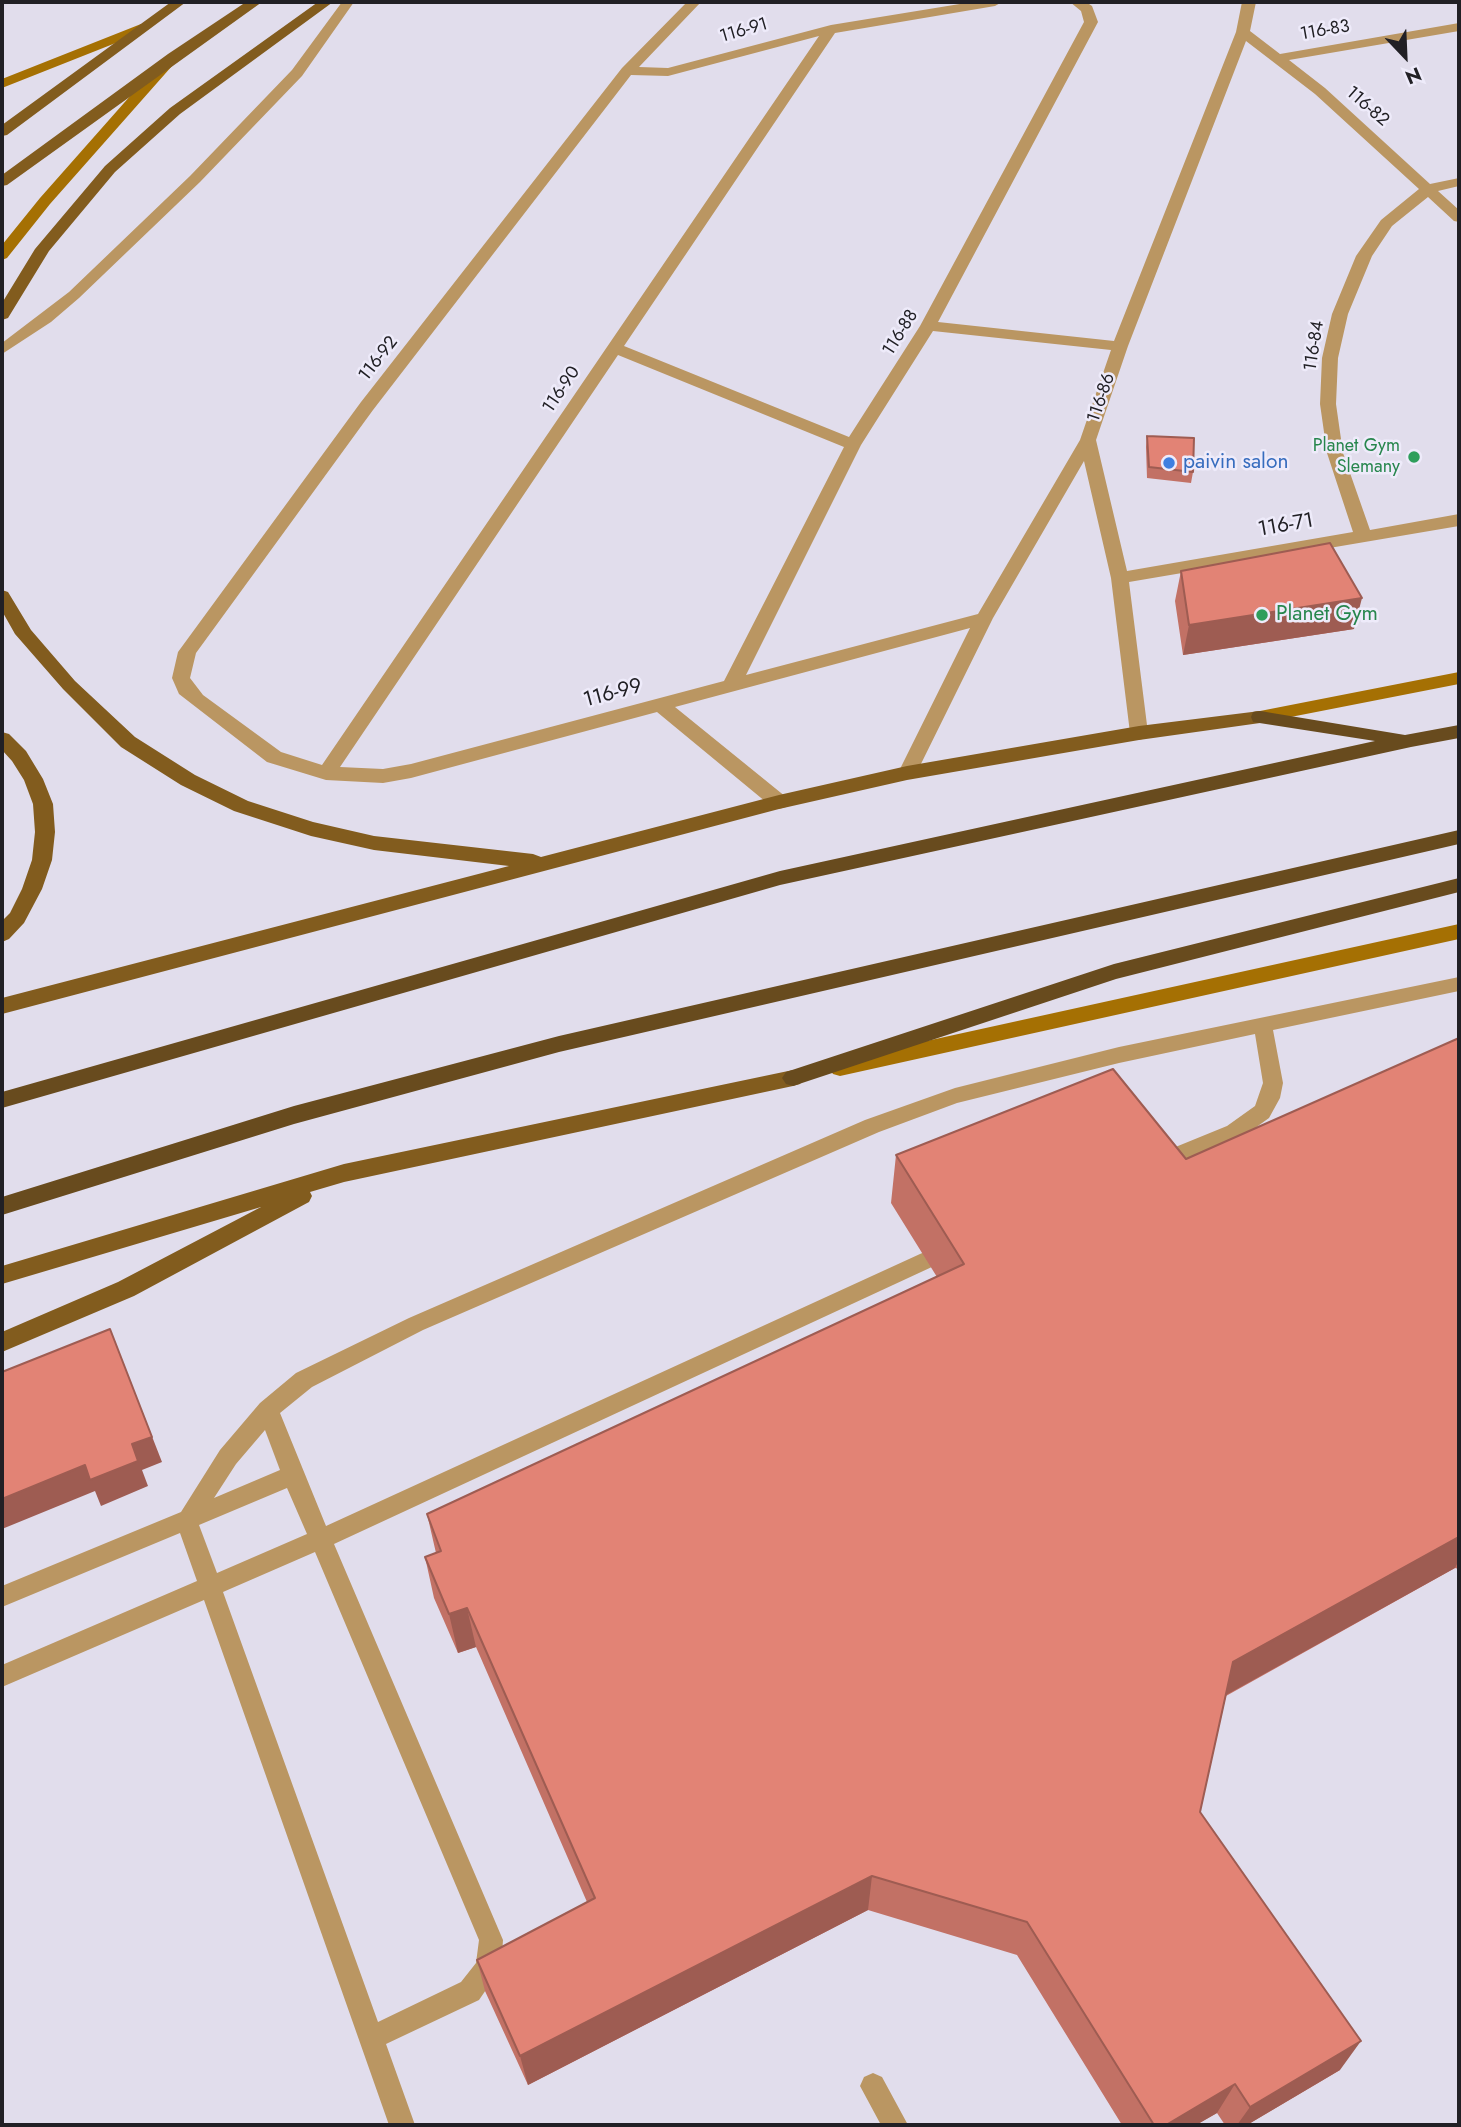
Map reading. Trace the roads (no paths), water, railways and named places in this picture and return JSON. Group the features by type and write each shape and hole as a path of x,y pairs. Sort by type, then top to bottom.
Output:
{"highway":[{"path":"1260,717 1411,740"},
{"path":"2,1100 780,877 1411,740 1459,732"},
{"path":"2,1206 294,1115 559,1044 1459,837"},
{"path":"793,1078 1114,972 1459,885"}],"main road":[{"path":"2,132 178,2"},
{"path":"2,182 173,57 255,2"},
{"path":"2,314 43,249 110,169 175,111 326,2"},
{"path":"2,85 141,28"},
{"path":"2,255 45,201 173,57"},
{"path":"2,596 24,634 69,685 128,742 188,780 241,806 311,829 374,843 545,863"},
{"path":"2,1006 779,802 907,773 1139,733 1260,717 1459,678"},
{"path":"2,739 19,756 33,779 43,804 45,832 42,860 32,889 17,918 2,934"},
{"path":"2,1275 344,1173 793,1078 1459,931"},
{"path":"2,1342 126,1289 344,1173"}],"street":[{"name":"116-92","path":"254,743 186,690 181,678 181,665 187,652 367,406 627,71 694,2"},
{"name":"116-91","path":"627,71 668,72 831,29 995,2"},
{"name":"116-88","path":"731,686 853,445 928,326 1091,22 1087,9 1077,2"},
{"name":"116-86","path":"907,773 984,618 1088,440 1120,346 1243,32 1249,2"},
{"name":"116-83","path":"1279,58 1459,27"},
{"name":"116-90","path":"327,773 831,29"},
{"name":"116-82","path":"1243,32 1279,58 1430,188 1459,218"},
{"path":"1430,188 1459,183"},
{"name":"116-84","path":"1363,536 1335,453 1328,404 1330,358 1340,314 1369,247 1386,223 1430,188"},
{"path":"928,326 1120,346"},
{"path":"614,348 853,445"},
{"path":"1088,440 1120,578 1139,733"},
{"name":"116-71","path":"1120,578 1459,520"},
{"name":"116-99","path":"254,743 274,757 327,773 383,776 411,771 984,618"},
{"path":"661,705 779,802"}],"lane":[{"path":"2,350 65,303 195,179 297,73 348,2"},
{"path":"187,1521 228,1457 268,1410 303,1380 362,1350 872,1126 955,1096 1021,1078 1459,984"},
{"path":"1144,1168 1234,1132 1262,1112 1270,1098 1273,1083 1263,1025"},
{"path":"2,1676 321,1539 927,1260"},
{"path":"268,1410 293,1475 491,1940 488,1968 470,1991 371,2038"},
{"path":"2,1597 293,1475"},
{"path":"187,1521 402,2125"},
{"path":"873,2086 895,2125"}],"place":[{"name":"Planet Gym Slemany","path":"1414,457"},
{"name":"paivin salon","path":"1169,463"},
{"name":"Planet Gym","path":"1262,615"}]}
